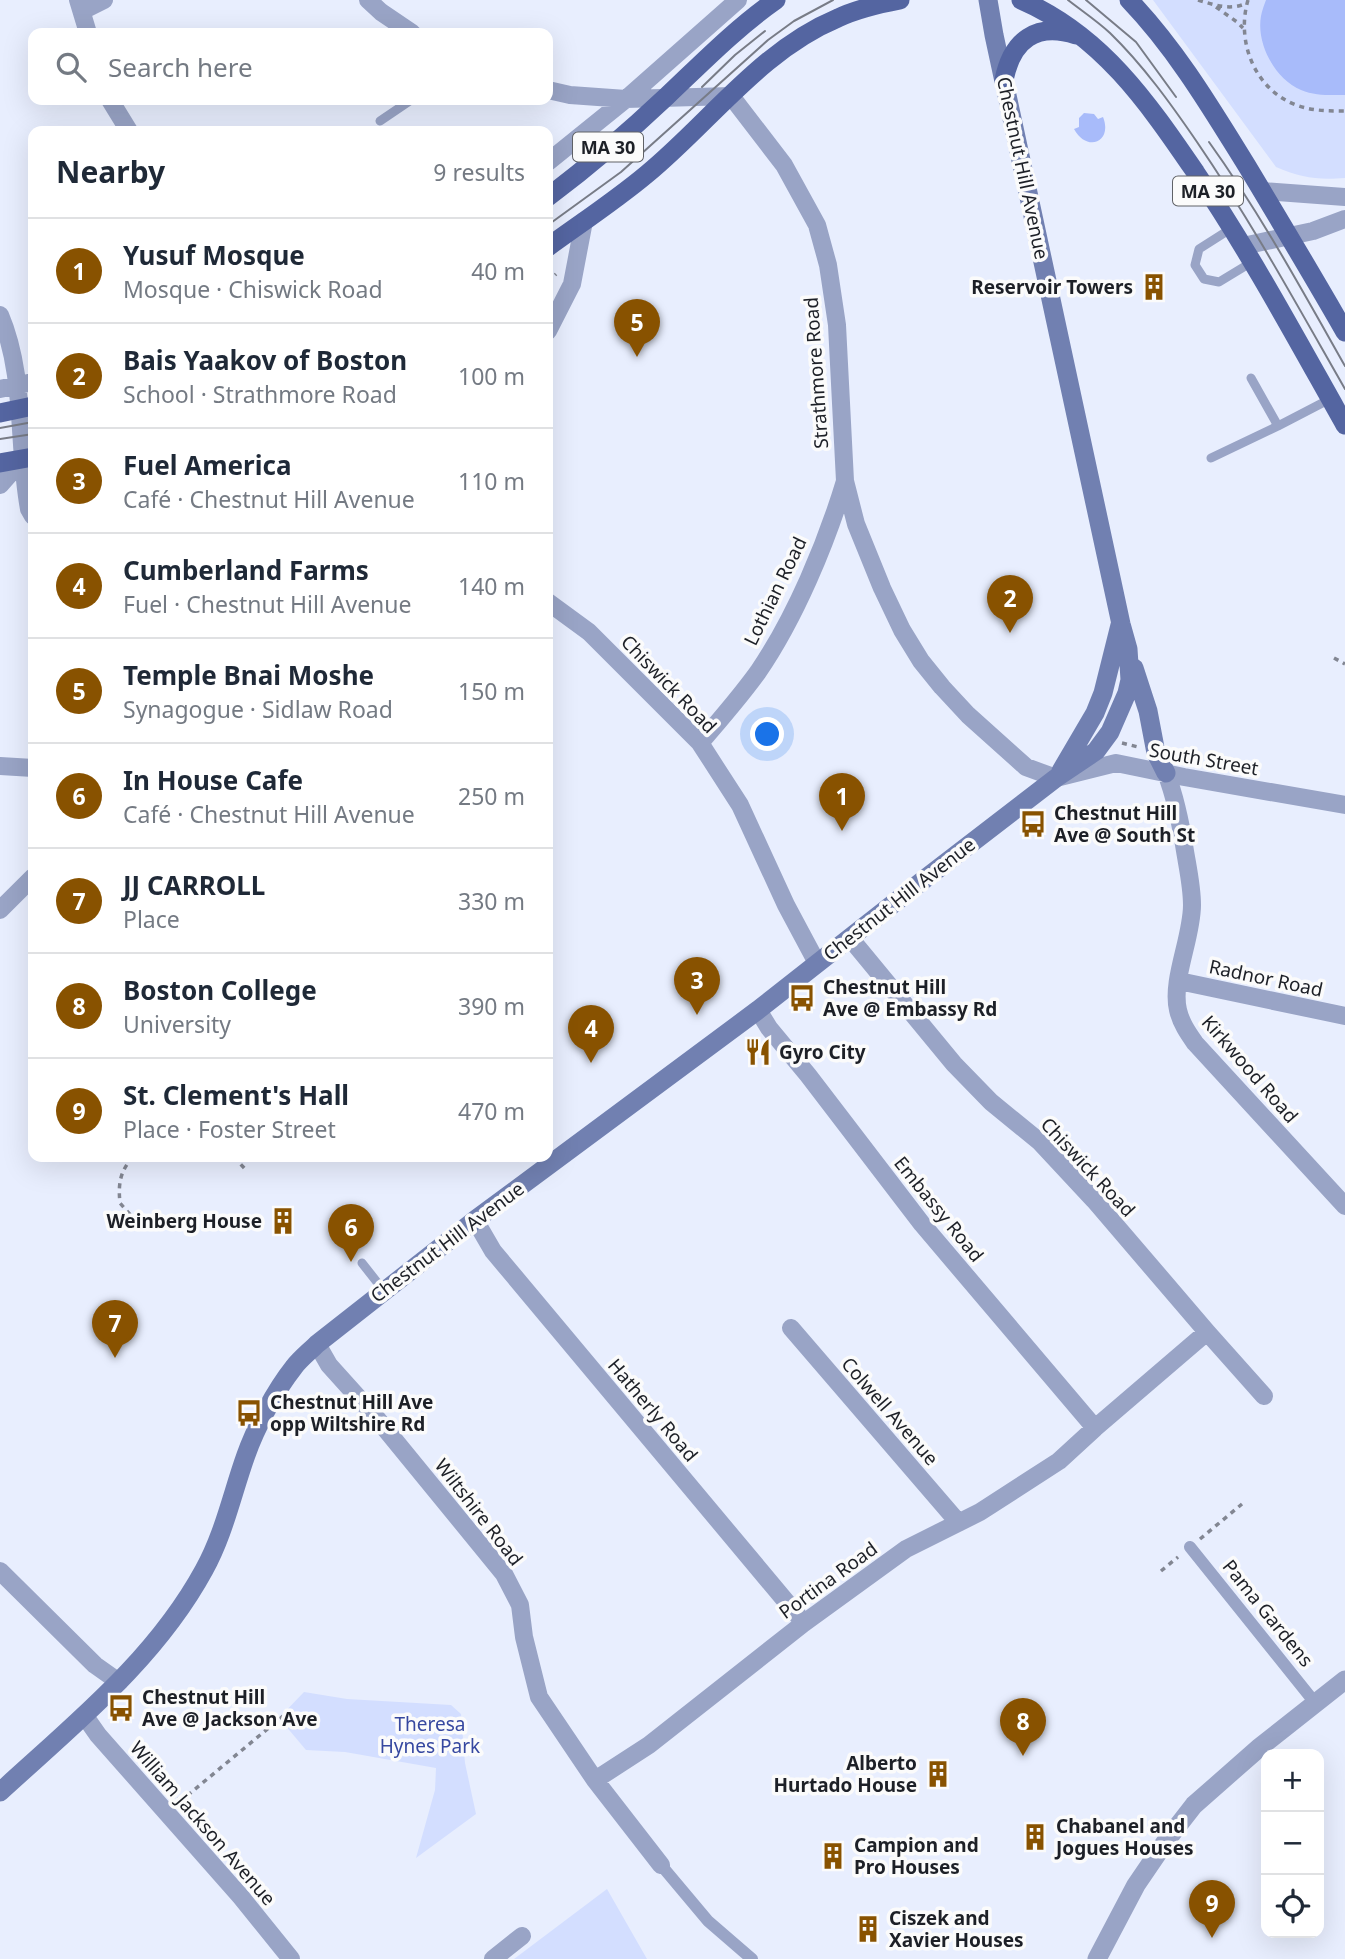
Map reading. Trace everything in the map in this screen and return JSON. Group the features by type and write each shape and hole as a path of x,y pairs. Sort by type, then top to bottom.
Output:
{"main road":[{"name":"MA 30","path":"553,193 666,96 706,57 776,0"},
{"name":"MA 30","path":"553,243 647,174 759,69 786,48 813,30 850,13 900,0"},
{"name":"Chestnut Hill Avenue","path":"0,1792 119,1682 155,1644 190,1596 211,1557 247,1453 268,1409 295,1366 317,1344 475,1220 758,1010 1056,778 1096,751 1110,732 1130,680 1128,649 988,0"},
{"name":"MA 30","path":"1021,0 1050,13 1087,39 1110,61 1155,114 1232,228 1345,425"},
{"name":"MA 30","path":"1129,0 1206,98 1345,332"},
{"path":"1004,80 1012,54 1031,35 1057,30 1087,39"},
{"path":"0,463 28,458"},
{"name":"Chestnut Hill Avenue","path":"1056,778 1096,713 1121,624"},
{"path":"1128,649 1148,711 1156,752 1167,774"}],"street":[{"path":"87,28 80,6 104,0"},
{"path":"368,0 405,28"},
{"path":"553,158 626,99 738,0"},
{"path":"553,91 626,99 731,96"},
{"name":"Strathmore Road","path":"731,96 784,165 817,225 828,265 837,325 845,481 856,524 902,631 921,661 968,715 1026,767 1056,778"},
{"path":"113,105 126,126"},
{"path":"1262,191 1345,197"},
{"path":"1247,254 1290,236 1345,219"},
{"path":"553,321 572,284 584,221"},
{"path":"0,315 9,345 28,458 0,485"},
{"name":"Lothian Road","path":"700,743 759,670 789,620 834,516 845,481"},
{"name":"Chiswick Road","path":"553,606 589,632 700,743 740,805 786,905 817,963"},
{"name":"South Street","path":"1056,778 1116,763 1345,805"},
{"path":"0,766 28,768"},
{"name":"Kirkwood Road","path":"1167,774 1179,814 1192,902 1189,937 1179,981 1178,1009 1182,1022 1195,1044 1345,1206"},
{"path":"0,910 28,882"},
{"name":"Chiswick Road","path":"850,938 954,1064 991,1102 1040,1142 1094,1200 1264,1396"},
{"name":"Radnor Road","path":"1179,981 1345,1016"},
{"name":"Embassy Road","path":"758,1010 769,1028 922,1224 1095,1428"},
{"name":"Hatherly Road","path":"475,1220 493,1251 804,1623"},
{"name":"Colwell Avenue","path":"791,1328 958,1522"},
{"name":"Portina Road","path":"595,1780 649,1745 804,1623 906,1549 980,1512 1059,1461 1207,1332"},
{"name":"Wiltshire Road","path":"317,1344 329,1365 374,1415 504,1574 520,1605 524,1637 539,1697 595,1780 661,1865"},
{"name":"Pama Gardens","path":"1190,1547 1316,1704"},
{"path":"0,1571 95,1665 119,1682"},
{"path":"1097,1959 1136,1885 1194,1805 1260,1747 1345,1680"},
{"name":"William Jackson Avenue","path":"84,1715 98,1735 241,1897 290,1959"},
{"path":"661,1865 708,1921 752,1959"},
{"path":"493,1959 522,1936"}],"lane":[{"path":"380,121 404,105"},
{"path":"1232,228 1199,250 1195,265 1204,279 1219,282 1247,254"},
{"path":"1251,378 1278,426"},
{"path":"1211,458 1330,399"},
{"path":"362,1263 384,1291"}],"path":[{"path":"1198,0 1229,8 1247,2 1244,41 1252,63 1277,95 1311,109 1345,111"},
{"path":"1212,4 1244,30"},
{"path":"553,276 557,272"},
{"path":"1334,658 1345,664"},
{"path":"1117,742 1143,749"},
{"path":"129,1162 120,1176 119,1199 122,1207 142,1228"},
{"path":"239,1162 246,1170"},
{"path":"169,1802 188,1795 283,1716"}],"green space":[{"path":"1153,0 1345,0 1345,178 1310,177 1276,167"},
{"name":"Theresa Hynes Park","path":"304,1692 347,1699 451,1705 461,1714 465,1763 476,1814 416,1858 435,1790 436,1768 345,1752 306,1750 279,1718"},
{"path":"607,1889 647,1959 514,1959"}],"water":[{"path":"1266,0 1345,0 1345,95 1306,92 1283,78 1269,59 1261,38 1261,16"},
{"path":"1084,113 1094,114 1098,119 1103,117 1105,133 1097,141 1085,141 1074,129 1079,127 1079,118"}],"tram line":[{"path":"553,221 621,172 768,40 794,21 833,0"},
{"path":"1068,0 1122,45 1177,113 1255,233 1345,389"},
{"path":"1086,0 1136,42 1176,97"},
{"path":"702,87 765,31"},
{"path":"1209,142 1263,224 1345,366"},
{"path":"0,428 28,423"},
{"path":"0,439 28,435"}],"place":[{"name":"Reservoir Towers","path":"1154,287"},
{"name":"Temple Bnai Moshe","path":"637,357"},
{"name":"Bais Yaakov of Boston","path":"1010,633"},
{"name":"Chestnut Hill Ave @ South St","path":"1033,824"},
{"name":"Yusuf Mosque","path":"842,831"},
{"name":"Chestnut Hill Ave @ Embassy Rd","path":"802,998"},
{"name":"Fuel America","path":"697,1015"},
{"name":"Gyro City","path":"758,1052"},
{"name":"Cumberland Farms","path":"591,1063"},
{"name":"Weinberg House","path":"283,1221"},
{"name":"In House Cafe","path":"351,1262"},
{"name":"JJ CARROLL","path":"115,1358"},
{"name":"Chestnut Hill Ave opp Wiltshire Rd","path":"249,1413"},
{"name":"Chestnut Hill Ave @ Jackson Ave","path":"121,1708"},
{"name":"Boston College","path":"1023,1756"},
{"name":"Alberto Hurtado House","path":"938,1774"},
{"name":"Chabanel and Jogues Houses","path":"1035,1837"},
{"name":"Campion and Pro Houses","path":"833,1856"},
{"name":"Ciszek and Xavier Houses","path":"868,1929"},
{"name":"St. Clement's Hall","path":"1212,1938"}]}
